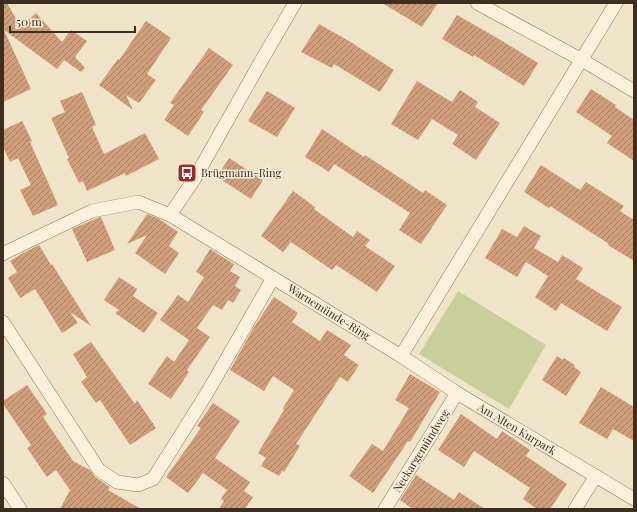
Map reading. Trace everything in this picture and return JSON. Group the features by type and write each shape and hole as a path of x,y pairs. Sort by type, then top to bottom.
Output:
{"street":[{"path":"3,254 92,210 138,202 170,215 195,178 295,3"},
{"path":"477,3 582,60 634,91"},
{"path":"401,356 616,3"},
{"name":"Warnemünde-Ring","path":"170,215 401,356"},
{"path":"3,322 99,470 117,482 138,484 153,479 207,393 273,278"},
{"name":"Am Alten Kurpark","path":"401,356 457,393 634,499"},
{"name":"Neckargemündweg","path":"385,509 457,393"},
{"path":"576,509 596,476"},
{"path":"3,483 20,509"}],"green space":[{"path":"458,291 546,345 509,409 419,354"}],"building":[{"path":"3,3 7,3 21,27 36,13 62,42 71,30 87,41 75,57 85,68 81,72 64,60 57,69 4,30 31,89 3,102"},
{"path":"382,3 438,3 422,27"},
{"path":"457,15 538,63 524,86 474,55 473,57 442,39"},
{"path":"146,21 171,38 147,74 156,80 139,103 126,95 133,110 99,85 118,59 119,60"},
{"path":"319,24 394,70 380,92 334,64 332,68 301,52"},
{"path":"209,48 233,65 201,110 204,112 188,136 164,120 174,105 170,103"},
{"path":"417,81 452,102 460,90 478,102 475,107 500,123 476,160 452,144 458,135 432,119 418,140 391,124"},
{"path":"591,89 616,105 615,107 634,120 634,161 607,143 612,136 576,112"},
{"path":"267,91 295,108 277,137 248,121"},
{"path":"82,92 96,125 92,127 104,154 145,133 159,159 126,176 125,173 87,191 83,181 79,183 67,159 69,158 51,118 65,112 60,101"},
{"path":"22,121 32,141 30,142 58,205 33,216 20,190 31,185 18,158 10,162 3,147 3,130"},
{"path":"322,129 423,193 425,190 447,205 421,244 399,230 410,213 334,164 329,172 305,157"},
{"path":"229,158 263,180 251,199 217,177"},
{"path":"541,165 580,190 586,182 624,206 620,211 634,220 634,261 550,206 549,208 524,192"},
{"path":"293,191 315,207 314,209 353,237 357,231 370,240 365,246 395,266 377,292 336,265 332,270 291,242 283,252 261,236"},
{"path":"147,214 159,219 178,232 169,246 179,253 165,274 135,253 147,235 127,244"},
{"path":"101,217 115,250 87,262 72,229"},
{"path":"524,226 541,236 534,248 558,262 562,255 583,268 576,279 622,307 607,331 561,303 556,311 535,297 548,276 526,262 517,277 485,258 502,229 517,237"},
{"path":"39,245 91,326 70,312 78,323 62,333 35,289 20,298 8,278 17,272 10,261"},
{"path":"210,249 234,264 230,271 240,277 235,286 241,290 233,303 228,300 222,310 213,305 197,328 210,337 187,370 189,372 171,399 148,384 167,356 174,362 189,340 160,320 178,295 188,302 204,277 196,272"},
{"path":"119,277 137,289 133,296 158,313 144,333 115,313 119,310 104,300"},
{"path":"274,297 298,313 292,322 320,341 327,330 351,345 344,355 359,365 348,382 340,377 296,444 300,446 284,472 282,471 279,476 261,466 266,458 258,453 284,410 283,408 294,390 273,376 264,391 230,370 254,327"},
{"path":"91,342 135,404 137,400 156,428 130,445 100,400 96,403 81,382 87,377 73,354"},
{"path":"557,356 563,360 564,358 575,365 574,367 581,372 566,396 542,380"},
{"path":"410,374 440,392 410,442 408,441 373,493 349,476 372,444 383,451 409,408 395,400"},
{"path":"27,385 47,414 43,417 73,461 90,470 95,477 110,487 108,490 141,509 60,509 70,490 56,470 47,477 27,448 31,445 3,404 3,401"},
{"path":"601,387 634,407 634,441 613,429 607,439 579,423"},
{"path":"213,403 240,421 215,458 250,482 244,491 253,497 245,509 219,509 224,501 221,499 227,490 203,473 188,493 166,477 201,428 197,426"},
{"path":"461,414 497,439 502,431 530,450 526,456 567,484 550,509 537,509 523,499 530,488 474,451 464,467 438,450"},
{"path":"416,475 454,500 459,492 485,509 413,509 400,500"}],"place":[{"name":"Brügmann-Ring","path":"187,173"}]}
